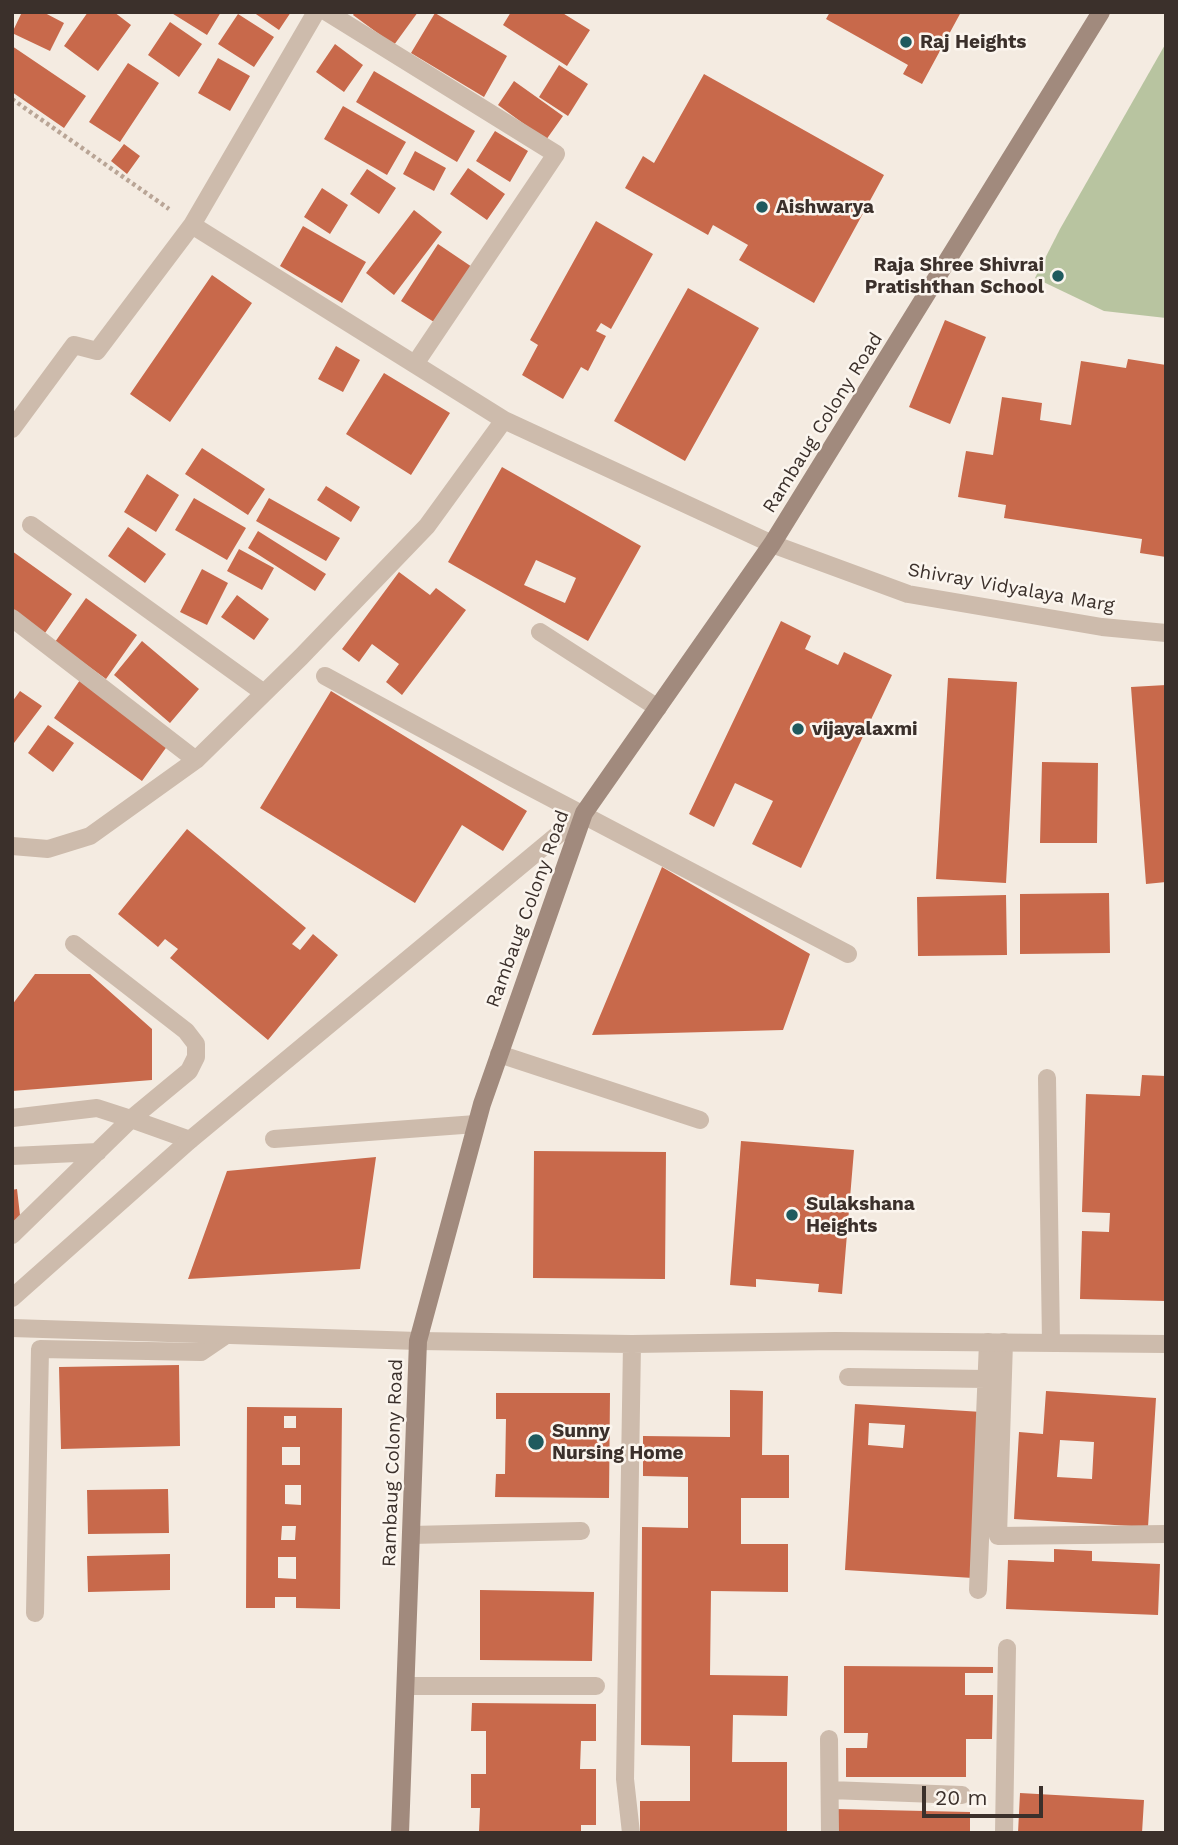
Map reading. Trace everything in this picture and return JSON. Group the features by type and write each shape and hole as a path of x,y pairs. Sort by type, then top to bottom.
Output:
{"street":[{"path":"12,429 74,345 97,351 192,225 316,12"},
{"path":"327,12 556,154 415,364"},
{"name":"Rambaug Colony Road","path":"400,1833 418,1340 476,1124 584,813 772,544 1101,12"},
{"name":"Shivray Vidyalaya Marg","path":"192,225 504,420 772,544 908,594 1102,627 1166,633"},
{"path":"12,846 48,849 90,836 196,760 427,526 504,420"},
{"path":"31,524 264,693"},
{"path":"12,618 196,760"},
{"path":"540,632 658,708"},
{"path":"325,676 848,954"},
{"path":"12,1298 190,1140 584,813"},
{"path":"12,1235 131,1119 189,1072 196,1057 196,1044 186,1031 74,944"},
{"path":"499,1054 700,1121"},
{"path":"1047,1078 1051,1343"},
{"path":"12,1118 97,1108 190,1140"},
{"path":"274,1139 476,1124"},
{"path":"12,1156 98,1152"},
{"path":"12,1328 632,1344 835,1341 1166,1344"},
{"path":"35,1613 40,1349 201,1352 226,1335"},
{"path":"978,1590 986,1379 996,1342"},
{"path":"996,1342 998,1536 1166,1534"},
{"path":"631,1833 625,1779 632,1344"},
{"path":"848,1377 986,1379"},
{"path":"411,1535 581,1531"},
{"path":"1003,1833 1007,1648"},
{"path":"406,1686 596,1686"},
{"path":"829,1739 830,1833"},
{"path":"830,1790 962,1795"}],"path":[{"path":"12,99 192,225"}],"green space":[{"path":"1166,43 1166,318 1104,311 1035,278"}],"building":[{"path":"22,12 43,12 64,23 50,51 12,33"},
{"path":"88,12 114,12 131,25 98,71 64,46"},
{"path":"170,12 221,12 207,35"},
{"path":"253,12 291,12 279,30"},
{"path":"355,12 418,12 394,45 353,15"},
{"path":"511,12 561,12 590,30 567,66 503,25"},
{"name":"Raj Heights","path":"830,12 961,12 922,84 903,74 908,65 826,19"},
{"path":"435,13 507,56 484,97 411,53"},
{"path":"238,14 274,37 254,67 218,44"},
{"path":"170,22 202,44 179,77 148,55"},
{"path":"335,44 363,65 344,92 316,72"},
{"path":"12,46 86,96 64,128 12,92"},
{"path":"218,58 250,76 230,111 198,93"},
{"path":"128,63 159,83 120,142 89,122"},
{"path":"559,65 588,84 568,116 539,97"},
{"path":"374,71 475,131 457,162 356,102"},
{"name":"Aishwarya","path":"704,74 884,175 814,303 739,260 748,245 713,225 708,235 625,188 643,156 654,163"},
{"path":"514,81 563,116 546,140 498,105"},
{"path":"343,106 406,142 387,175 324,139"},
{"path":"495,131 528,151 510,182 476,161"},
{"path":"124,144 140,156 127,174 111,161"},
{"path":"415,151 446,168 434,191 403,174"},
{"path":"468,168 505,194 487,220 450,194"},
{"path":"367,169 396,188 379,214 350,194"},
{"path":"322,188 348,205 330,234 304,217"},
{"path":"414,210 442,232 394,295 366,273"},
{"path":"596,221 653,254 611,329 601,323 596,331 606,336 588,371 581,367 563,399 522,375 538,345 530,340"},
{"path":"303,226 366,262 342,303 280,266"},
{"path":"438,244 475,269 434,322 401,301"},
{"path":"212,275 252,303 170,422 130,394"},
{"path":"688,288 759,328 685,461 614,421"},
{"path":"945,320 986,337 950,424 909,407"},
{"path":"336,346 360,360 343,392 318,379"},
{"path":"1128,359 1166,365 1166,557 1140,553 1142,539 1004,518 1006,505 958,497 966,451 993,455 1002,397 1042,403 1040,420 1071,425 1081,361 1126,368"},
{"path":"384,373 450,413 411,475 346,434"},
{"path":"202,448 265,489 248,515 185,474"},
{"path":"502,467 641,546 588,641 448,562","holes":["536,560 576,578 565,603 524,585"]},
{"path":"147,474 179,495 156,532 124,512"},
{"path":"326,486 360,507 351,522 317,500"},
{"path":"194,498 246,528 227,560 175,530"},
{"path":"269,498 340,538 326,561 256,521"},
{"path":"128,527 166,554 145,583 108,556"},
{"path":"258,531 326,574 315,591 248,548"},
{"path":"239,549 274,568 262,590 227,571"},
{"path":"12,551 72,594 45,633 12,609"},
{"path":"202,569 228,583 207,625 180,612"},
{"path":"399,572 430,595 436,588 466,610 402,695 386,682 399,664 372,644 359,662 342,649"},
{"path":"237,595 269,619 254,640 221,617"},
{"path":"86,598 137,635 106,679 55,642"},
{"name":"vijayalaxmi","path":"781,621 811,636 805,649 838,665 844,652 892,675 801,868 752,844 773,801 735,783 714,827 689,814"},
{"path":"142,641 199,689 170,723 114,675"},
{"path":"948,678 1017,682 1006,883 936,879"},
{"path":"80,680 168,745 142,781 54,718"},
{"path":"1166,685 1166,882 1146,884 1131,687"},
{"path":"20,691 42,706 14,743 12,702"},
{"path":"331,691 527,811 503,851 462,825 415,903 260,808"},
{"path":"48,725 74,743 53,772 28,753"},
{"path":"1042,762 1098,763 1097,843 1040,843"},
{"path":"187,829 306,928 292,944 300,950 313,934 338,955 268,1040 170,958 178,949 165,939 158,947 118,914"},
{"path":"662,867 810,954 783,1030 592,1035"},
{"path":"1109,893 1110,953 1020,954 1020,894"},
{"path":"1006,895 1007,955 918,956 917,897"},
{"path":"35,974 90,974 152,1029 152,1080 12,1091 12,1005"},
{"path":"1142,1075 1166,1076 1166,1301 1080,1299 1082,1231 1109,1232 1110,1213 1082,1212 1086,1094 1140,1096"},
{"name":"Sulakshana Heights","path":"741,1141 854,1150 842,1294 818,1292 819,1284 756,1279 756,1287 730,1285"},
{"path":"534,1151 666,1152 665,1279 533,1278"},
{"path":"376,1157 360,1269 188,1279 227,1171"},
{"path":"17,1189 21,1224 12,1225 12,1190"},
{"path":"179,1365 180,1446 61,1449 59,1367"},
{"path":"730,1390 763,1391 762,1455 789,1455 789,1498 741,1498 741,1544 788,1544 788,1592 711,1591 710,1675 788,1676 787,1716 733,1715 732,1762 787,1762 787,1833 640,1833 640,1801 690,1801 690,1746 641,1745 642,1527 688,1528 688,1477 643,1476 643,1436 730,1437"},
{"path":"1046,1391 1156,1398 1148,1527 1014,1519 1019,1432 1043,1434","holes":["1060,1440 1094,1442 1092,1479 1057,1477"]},
{"path":"496,1393 610,1393 609,1498 495,1497 496,1474 505,1474 506,1419 496,1419"},
{"path":"855,1404 982,1412 973,1578 845,1570","holes":["869,1423 905,1425 903,1448 868,1445"]},
{"path":"247,1407 342,1408 340,1609 296,1608 296,1597 275,1597 275,1608 246,1608","holes":["284,1416 296,1416 296,1428 284,1428","282,1447 300,1447 300,1465 282,1465","285,1485 301,1485 301,1505 285,1504","282,1526 296,1526 295,1540 281,1540","278,1557 296,1557 296,1579 278,1578"]},
{"path":"168,1489 169,1533 88,1534 87,1490"},
{"path":"1054,1549 1092,1551 1092,1561 1160,1564 1158,1615 1006,1609 1008,1560 1054,1562"},
{"path":"170,1554 170,1590 88,1592 87,1556"},
{"path":"480,1590 594,1592 592,1661 480,1660"},
{"path":"844,1666 993,1667 993,1673 965,1673 965,1695 993,1695 992,1739 966,1739 966,1777 846,1777 846,1748 867,1748 868,1733 844,1733"},
{"path":"472,1703 596,1704 596,1741 581,1741 580,1769 596,1769 596,1825 581,1825 581,1833 479,1833 480,1808 471,1808 471,1774 486,1774 486,1731 471,1731"},
{"path":"1020,1793 1144,1800 1142,1833 1018,1833"},
{"path":"834,1809 970,1812 970,1833 833,1833"}],"place":[{"name":"Raj Heights","path":"906,42"},
{"name":"Aishwarya","path":"762,207"},
{"name":"Raja Shree Shivrai Pratishthan School","path":"1058,276"},
{"name":"vijayalaxmi","path":"798,729"},
{"name":"Sulakshana Heights","path":"792,1215"},
{"name":"Sunny Nursing Home","path":"536,1442"}]}
